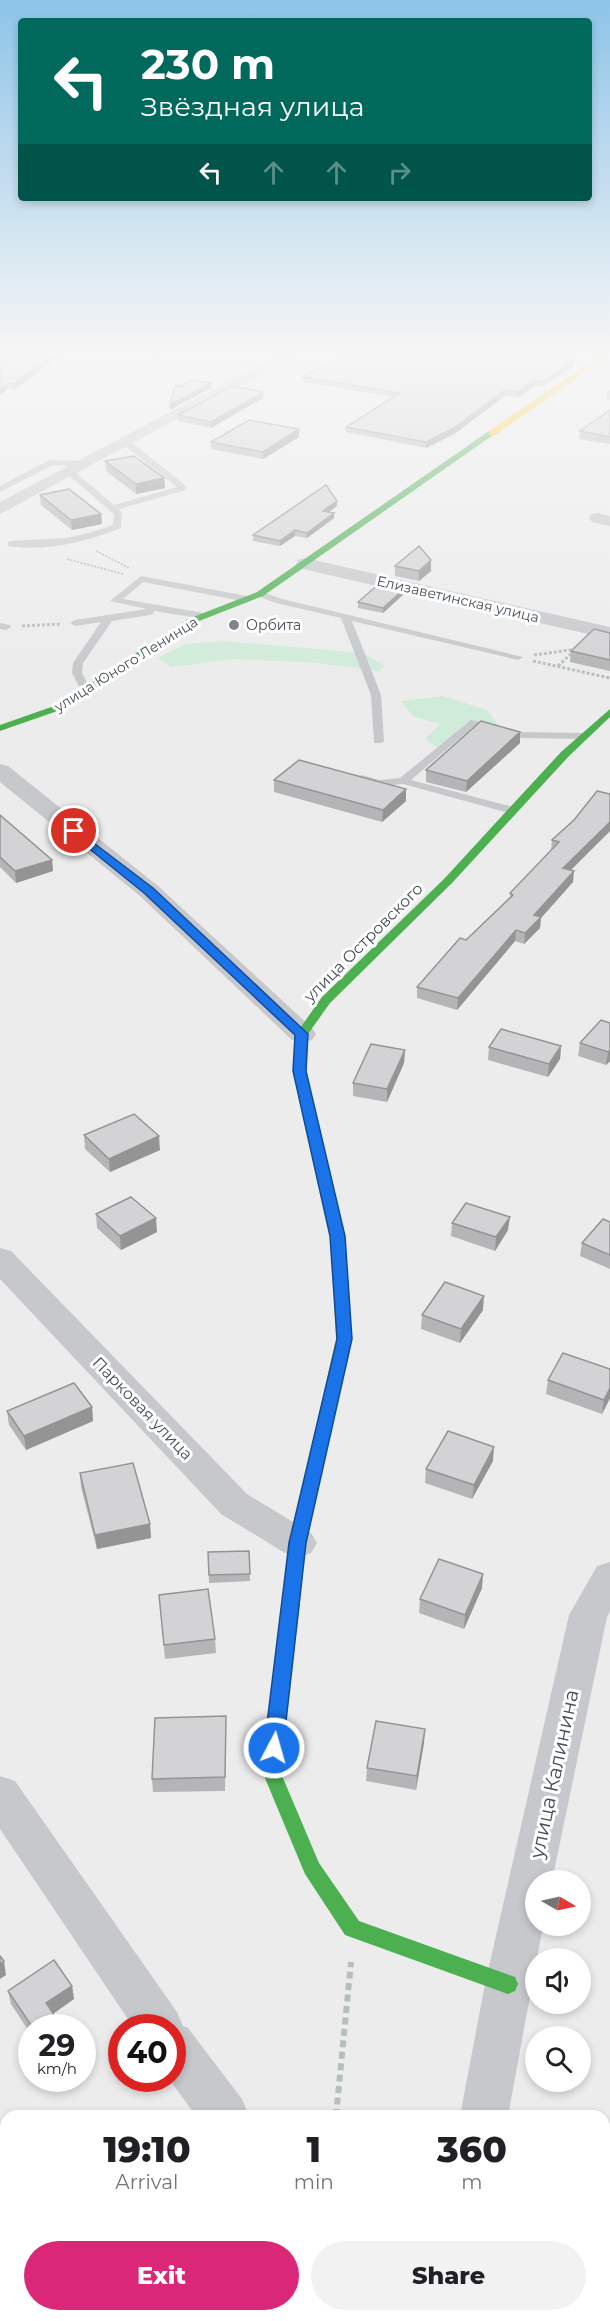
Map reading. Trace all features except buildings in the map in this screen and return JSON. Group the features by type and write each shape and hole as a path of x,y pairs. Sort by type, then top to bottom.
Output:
{"street":[{"path":"0,509 91,461"},
{"name":"улица Юного Ленинца","path":"0,728 60,707 191,621 253,596 305,564 452,461"},
{"name":"Елизаветинская улица","path":"305,564 610,633"},
{"name":"улица Островского","path":"302,1034 326,1000 448,881 513,810 610,712"},
{"path":"0,771 148,891 302,1034 299,1071 338,1236 344,1339 297,1543 271,1771 312,1868 352,1928 508,1984"},
{"name":"Парковая улица","path":"0,1259 234,1504 297,1543"},
{"name":"улица Калинина","path":"485,2110 508,1984 588,1615 610,1577"},
{"path":"0,1794 151,2014"},
{"path":"186,2063 221,2110"}],"lane":[{"path":"112,508 183,488 151,461"},
{"path":"0,489 52,462 86,464"},
{"path":"11,544 53,544 85,538 118,526 118,513 70,472"},
{"path":"0,494 21,498"},
{"path":"204,616 115,601 141,579 279,601 518,657"},
{"path":"75,623 171,610"},
{"path":"345,617 376,695 378,741"},
{"path":"86,690 77,673 78,663 109,618"},
{"path":"403,781 471,723 522,735 584,736"},
{"path":"346,774 380,783 403,781 513,810"}],"path":[{"path":"85,538 93,549 123,563 141,579"},
{"path":"62,558 141,579"},
{"path":"3,626 75,623"},
{"path":"518,657 577,648 583,650"},
{"path":"557,666 577,648"},
{"path":"518,657 610,678"},
{"path":"337,2110 352,1928"}],"green space":[{"path":"224,641 363,653 385,666 379,671 319,663 232,659 171,667 158,658 185,644"},
{"path":"443,696 487,710 500,727 462,735 438,748 425,739 440,724 413,716 401,701"}],"traffic: fast":[{"path":"0,728 60,707 191,621 260,594 451,461"},
{"path":"339,1259 338,1235 299,1071 302,1034 326,1000 448,881 565,754 610,712"},
{"path":"291,1602 271,1771 312,1868 352,1928 508,1984"}],"traffic: slow":[{"path":"291,1602 298,1543 344,1339 339,1259"}],"place":[{"name":"Орбита","path":"234,625"}],"route":[{"path":"74,831 148,891 302,1034 299,1071 338,1236 344,1339 297,1543 274,1748"}]}
